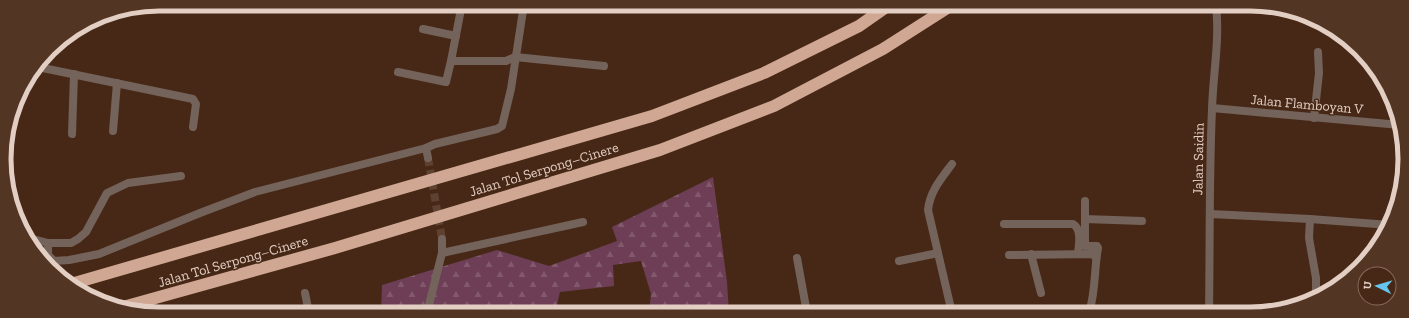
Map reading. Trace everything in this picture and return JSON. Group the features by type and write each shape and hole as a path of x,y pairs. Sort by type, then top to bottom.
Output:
{"highway":[{"name":"Jalan Tol Serpong–Cinere","path":"77,282 652,116 764,74 859,26 880,11"},
{"name":"Jalan Tol Serpong–Cinere","path":"132,304 343,245 660,150 774,106 884,49 943,11"}],"street":[{"path":"398,72 446,82 452,60 461,11"},
{"path":"48,243 48,255 54,260 69,260 99,254 255,192 497,129 502,126 511,89 523,11"},
{"name":"Jalan Saidin","path":"1209,307 1212,108 1217,30 1216,11"},
{"path":"423,29 456,36"},
{"path":"1314,118 1319,73 1318,52"},
{"path":"452,60 506,61 515,57 604,66"},
{"path":"43,68 193,99 196,104 193,127"},
{"path":"72,134 74,74"},
{"path":"113,131 118,83"},
{"name":"Jalan Flamboyan V","path":"1212,108 1394,124"},
{"path":"426,148 428,158"},
{"path":"951,307 928,210 931,194 936,184 952,164"},
{"path":"35,240 48,243 71,243 86,232 106,193 128,183 181,176"},
{"path":"1085,201 1085,246 1098,247 1096,258 1096,282 1090,307"},
{"path":"1210,214 1310,219 1382,225"},
{"path":"1310,219 1309,238 1316,278 1316,291"},
{"path":"1085,220 1142,221"},
{"path":"442,253 583,222"},
{"path":"1004,224 1073,224 1077,227 1079,233 1078,254"},
{"path":"428,307 442,253 442,239"},
{"path":"899,261 938,253"},
{"path":"1031,254 1041,293"},
{"path":"1009,255 1093,254 1096,258"},
{"path":"797,258 806,307"},
{"path":"305,293 308,307"}],"green space":[{"path":"713,177 727,282 729,307 650,307 651,294 641,261 613,265 614,286 560,292 556,307 381,307 382,285 497,250 549,266 617,241 612,227"}],"tunnel":[{"path":"428,158 442,239"}]}
